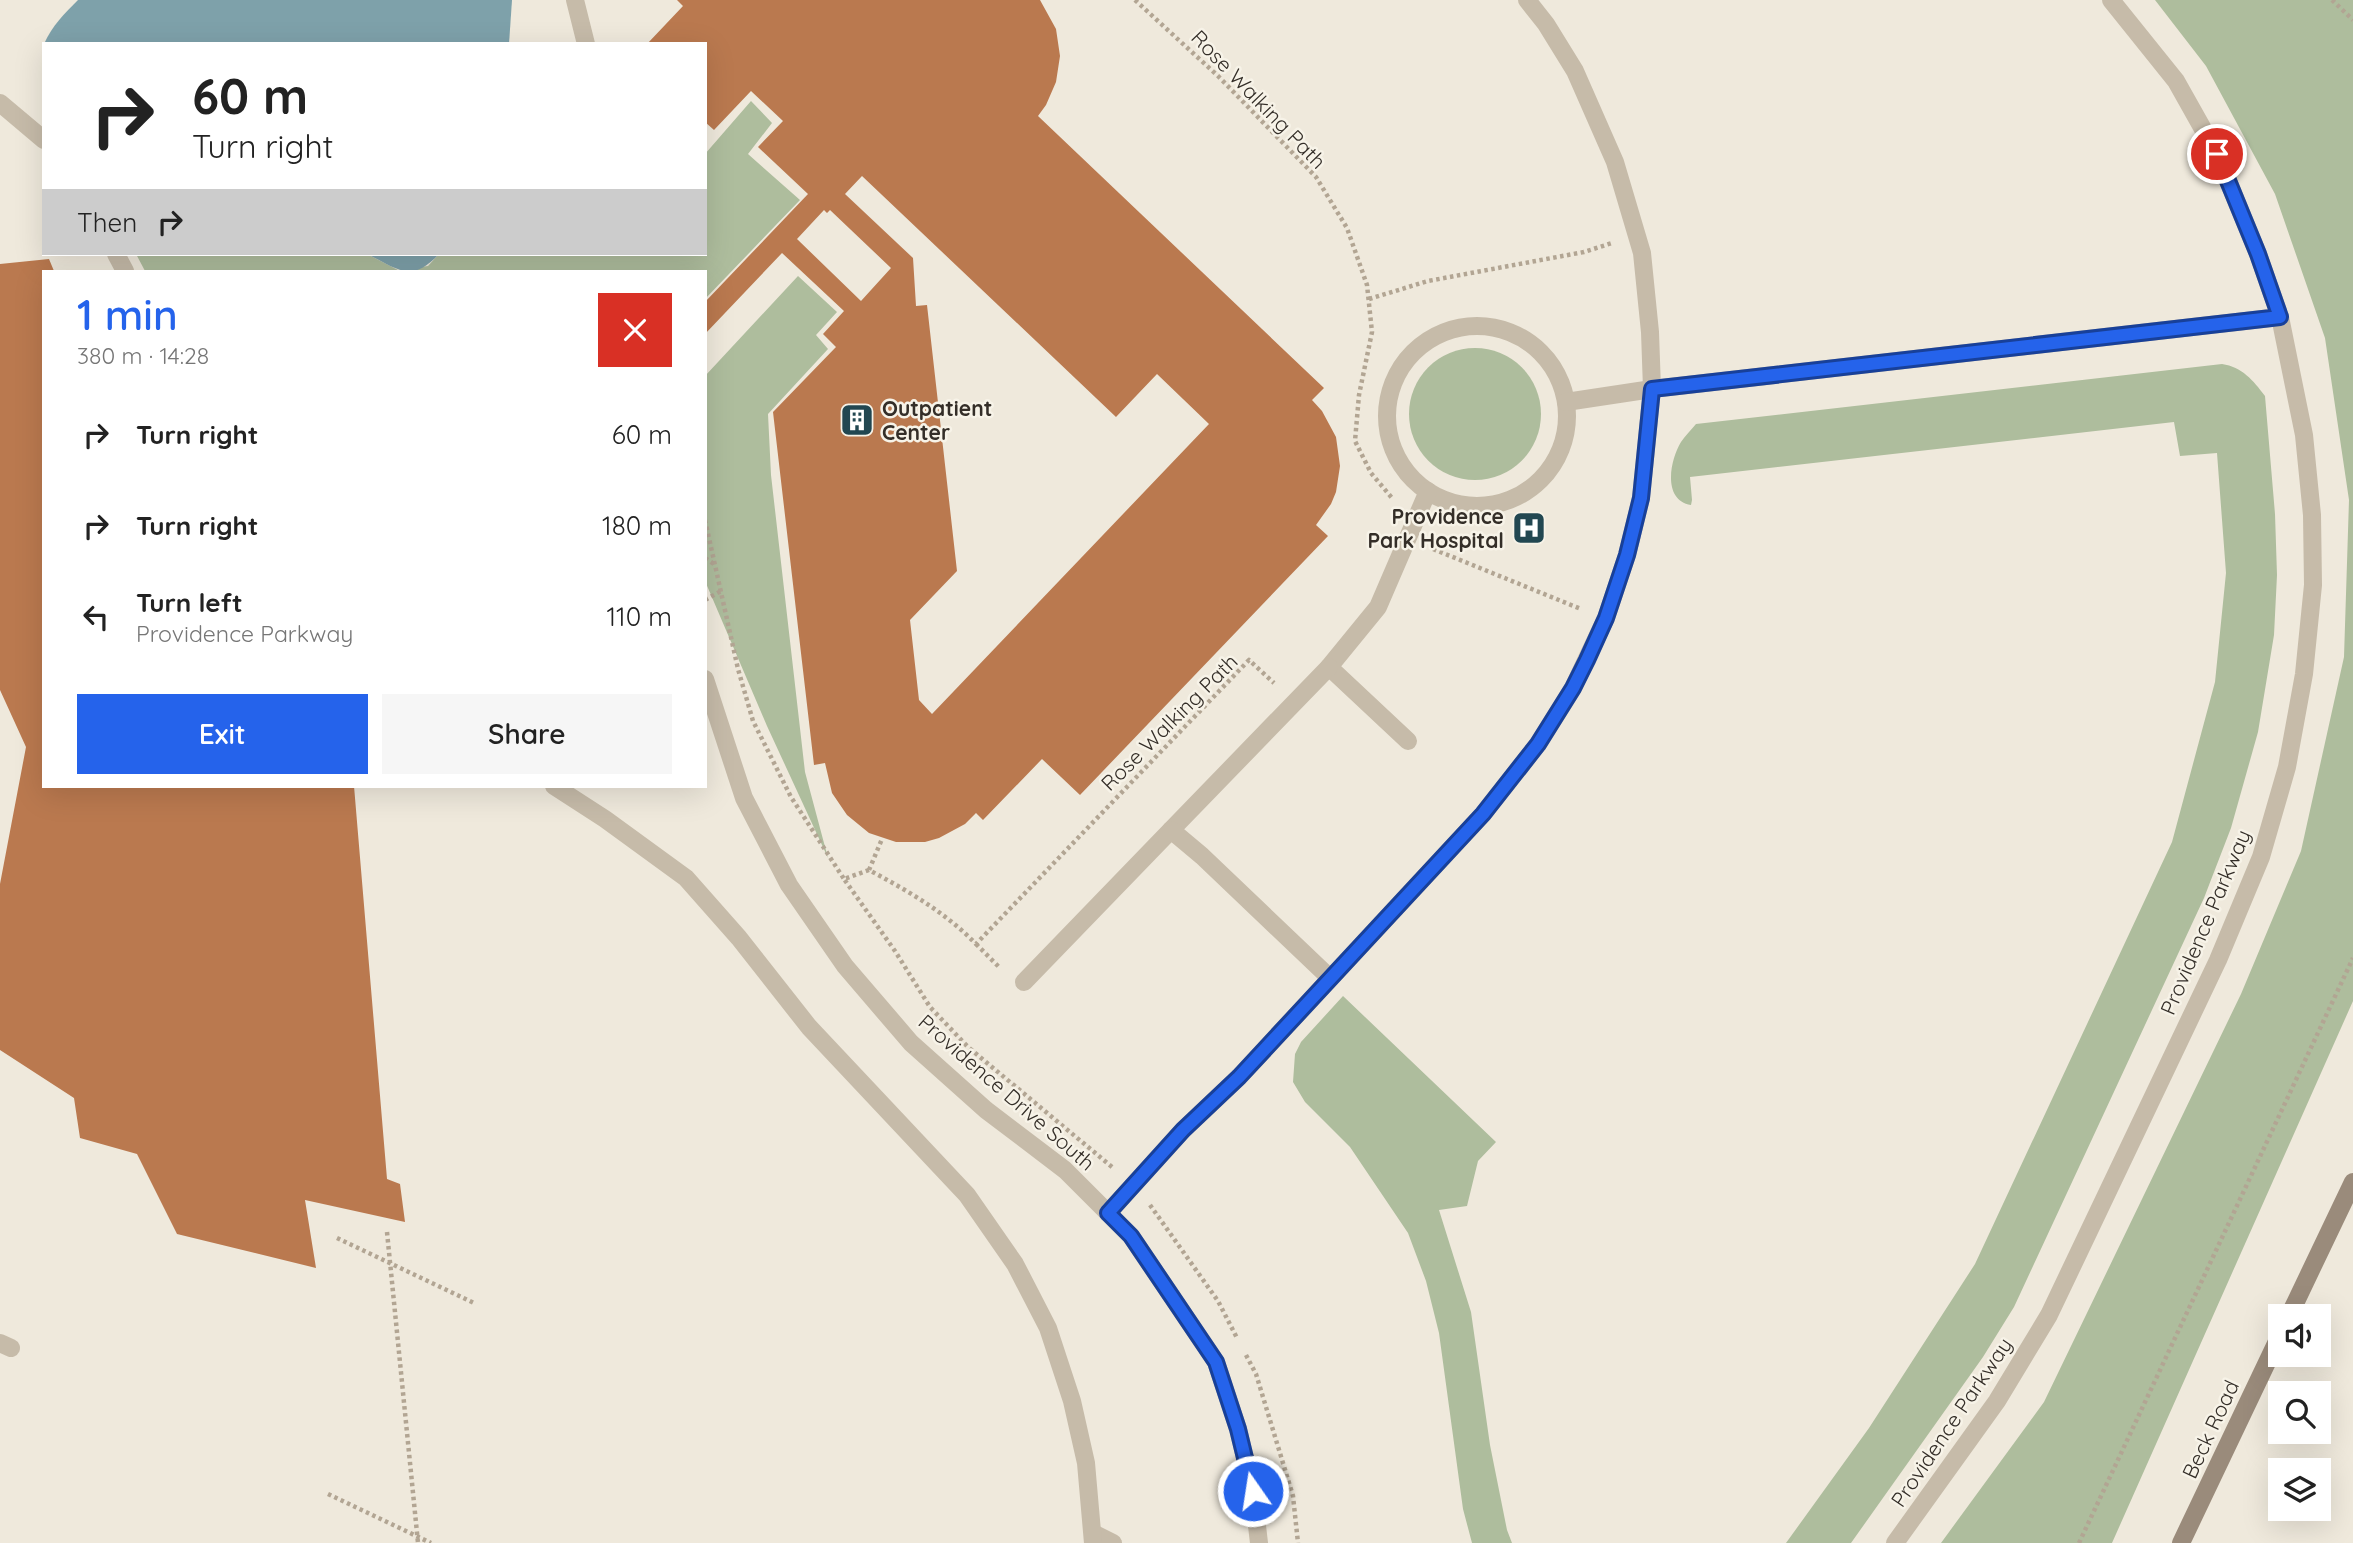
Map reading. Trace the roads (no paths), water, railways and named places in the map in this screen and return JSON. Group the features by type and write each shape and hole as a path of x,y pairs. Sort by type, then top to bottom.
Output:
{"main road":[{"path":"2295,1304 2353,1182"},
{"name":"Beck Road","path":"2181,1543 2268,1360"}],"street":[{"path":"575,0 586,42"},
{"path":"1108,1213 1183,1130 1239,1077 1483,814 1538,744 1573,688 1606,618 1627,555 1641,498 1652,389 1642,253 1615,162 1575,71 1546,24 1527,0"},
{"name":"Providence Parkway","path":"1895,1543 1997,1401 2049,1315 2218,960 2261,856 2287,766 2304,674 2313,585 2312,515 2304,435 2280,317 2258,254 2217,154 2176,81 2111,0"},
{"path":"0,103 42,138"},
{"path":"1566,402 1652,389 2280,317"},
{"path":"1477,325 1508,330 1533,345 1553,365 1565,392 1567,421 1562,449 1547,474 1525,493 1499,504 1470,506 1442,499 1428,491 1416,483 1396,458 1387,429 1387,398 1399,368 1419,345 1447,330 1457,328 1477,325"},
{"path":"1024,982 1329,667 1378,607 1428,491"},
{"path":"1329,667 1408,741"},
{"name":"Providence Drive South","path":"707,685 744,798 789,886 845,966 911,1043 986,1110 1065,1170 1131,1236 1216,1362 1238,1429 1253,1491 1259,1543"},
{"path":"557,788 686,878 739,938 809,1027 967,1195 1015,1264 1048,1328 1072,1401 1086,1463 1093,1538 1113,1543"},
{"path":"1171,830 1330,978"}],"water":[{"path":"78,0 512,0 509,42 45,42 63,15"},
{"path":"371,256 437,256 420,269 396,269"}],"place":[{"name":"Outpatient Center","path":"857,420"},
{"name":"Providence Park Hospital","path":"1529,528"}]}
